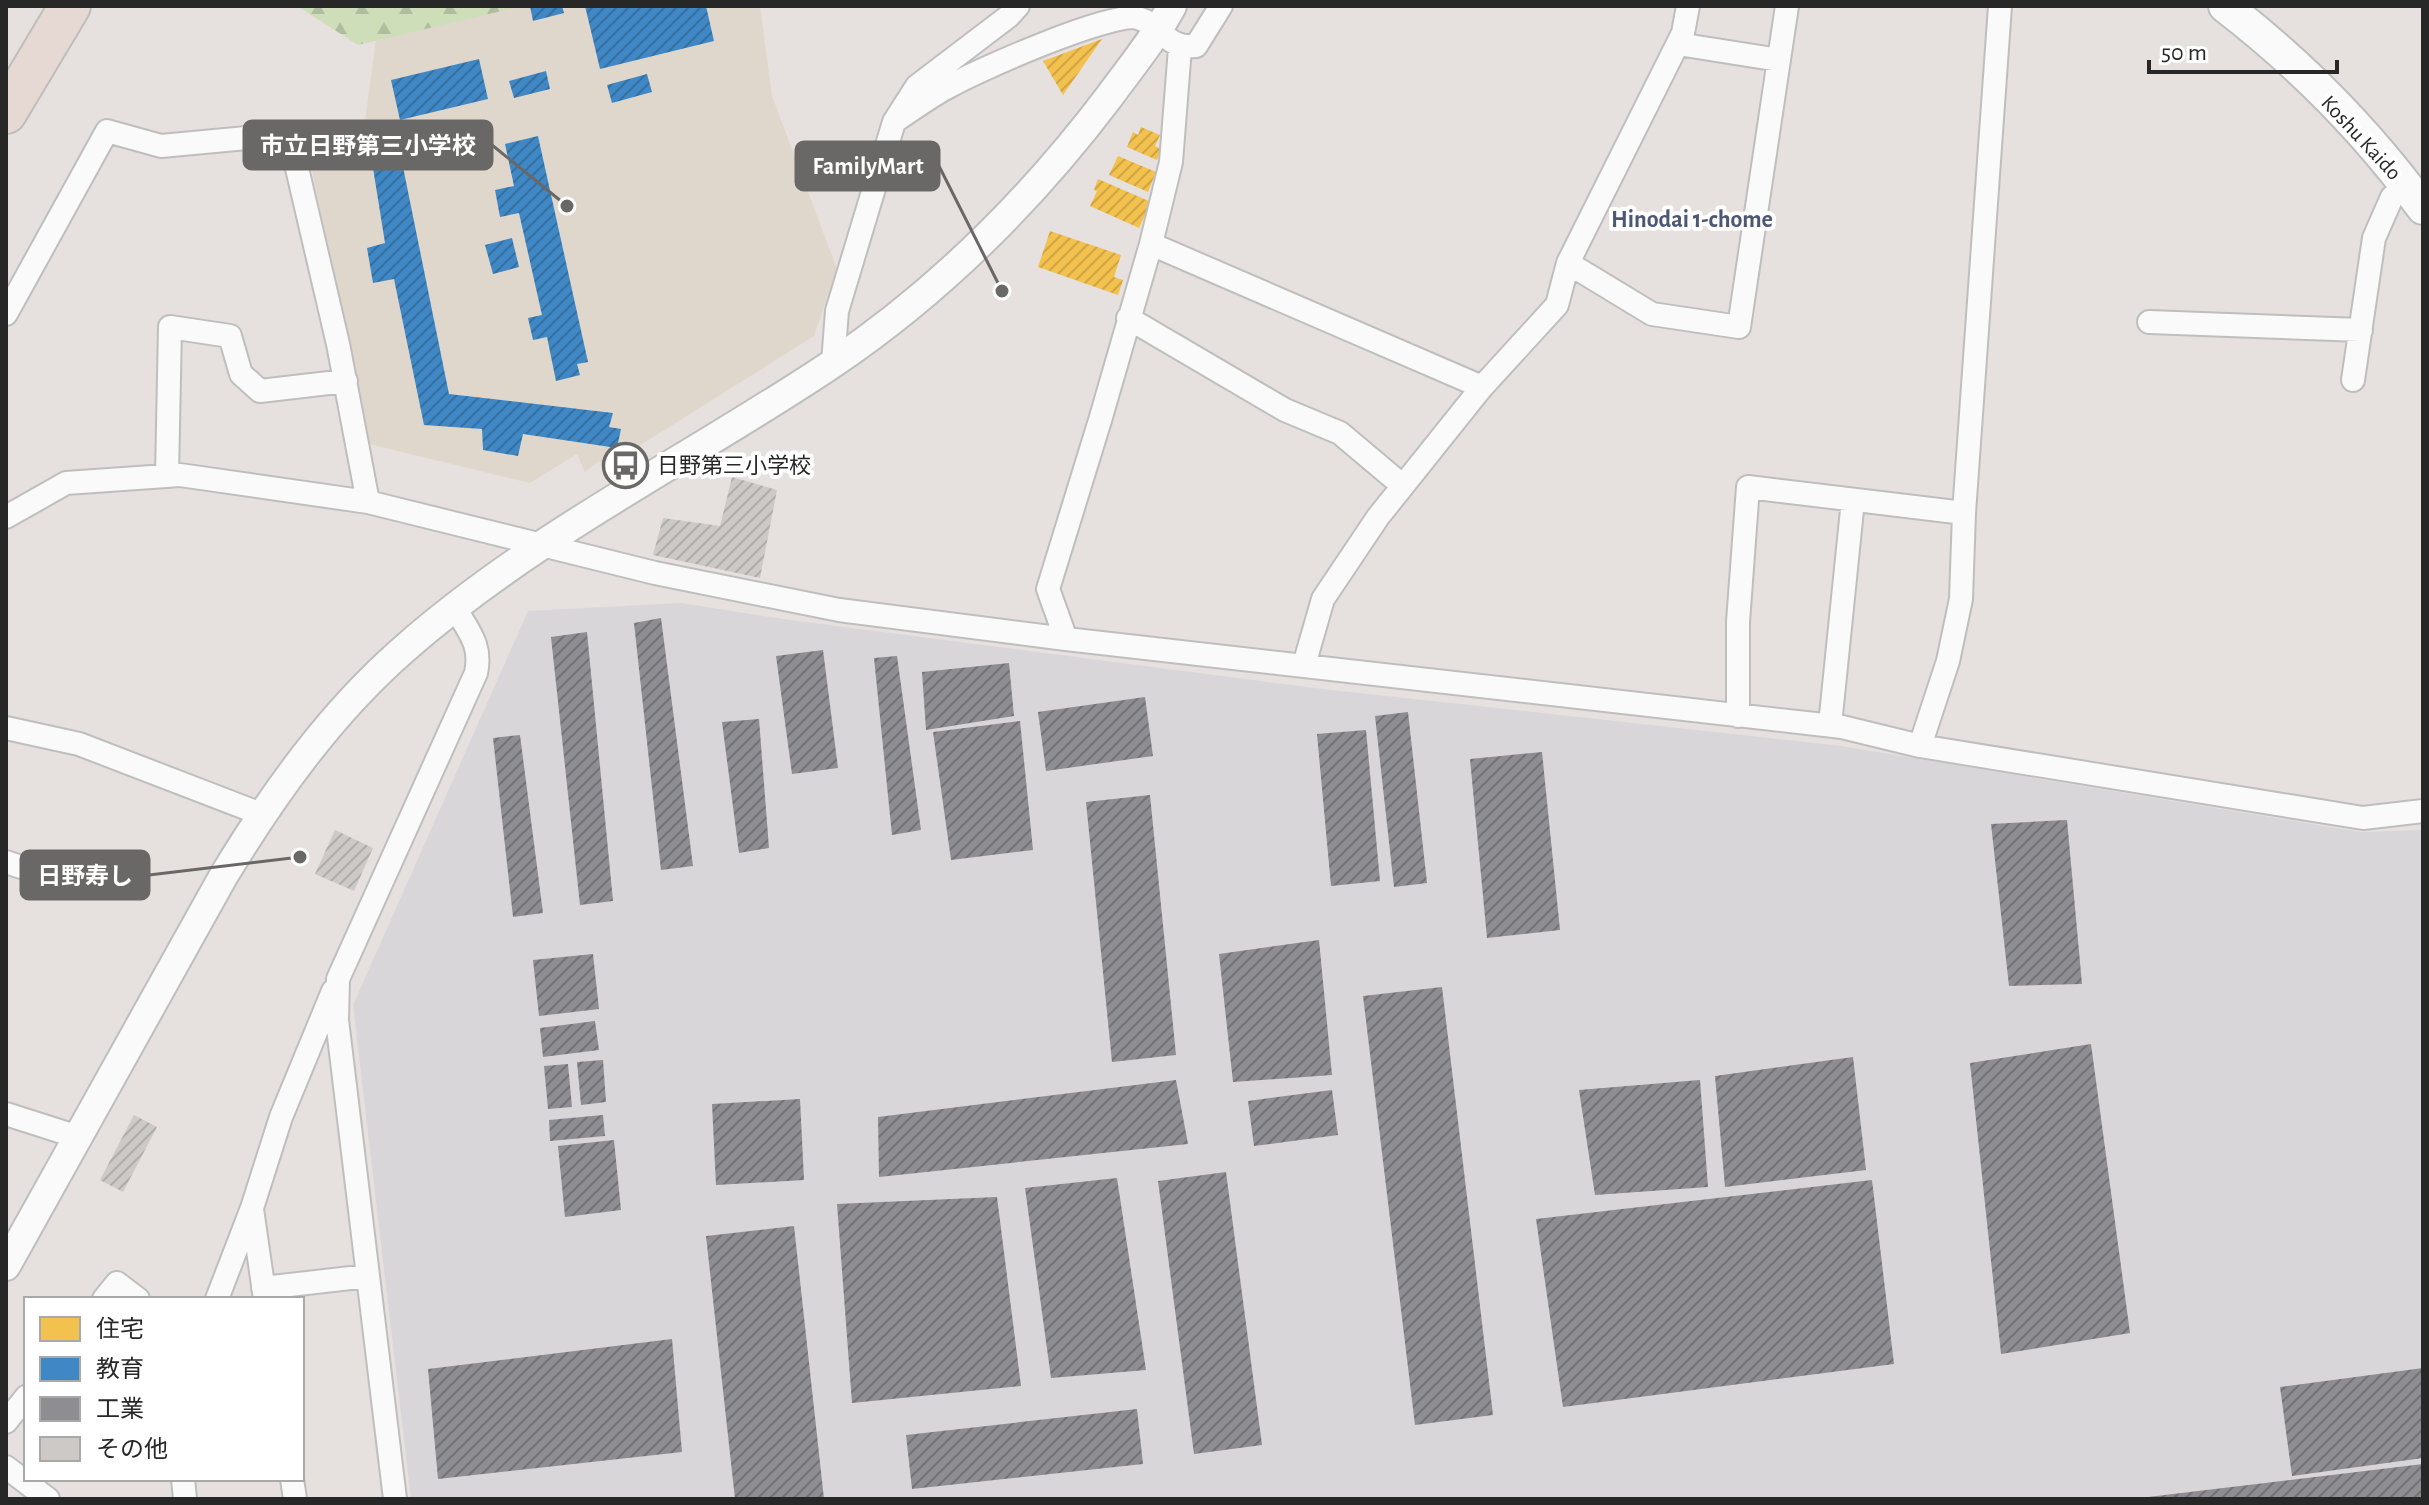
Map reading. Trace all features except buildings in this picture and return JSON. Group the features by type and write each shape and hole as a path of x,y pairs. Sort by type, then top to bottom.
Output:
{"highway":[{"path":"6,113 70,6"}],"main road":[{"name":"Koshu Kaido","path":"2225,6 2345,115 2390,163 2415,197"}],"street":[{"path":"833,363 837,311 894,122 917,86 1018,6"},
{"path":"894,122 948,87 992,65 1115,20 1138,18 1170,28 1196,46 1221,6"},
{"path":"1304,665 1323,599 1378,517 1482,387 1557,305 1568,263 1678,44 1688,6"},
{"path":"1568,263 1652,314 1739,327 1787,6"},
{"path":"1920,746 1948,661 1961,599 1964,513 2000,6"},
{"path":"1066,639 1048,589 1151,244 1171,162 1170,28"},
{"path":"6,1266 186,941 261,814 297,765 347,707 403,651 540,545 833,363 928,290 997,229 1065,156 1170,28"},
{"path":"1678,44 1779,60"},
{"path":"6,314 107,131 161,146 289,134 346,381 368,502"},
{"path":"2353,380 2374,238 2392,197 2415,197"},
{"path":"1151,244 1482,387"},
{"path":"1128,318 1285,410 1340,433 1403,486"},
{"path":"2149,322 2361,330"},
{"path":"167,476 170,327 230,336 241,374 260,391 346,381"},
{"path":"6,517 66,483 180,475 368,502 655,573 839,610 1066,639 1830,725 1920,746 2363,818 2423,811"},
{"path":"1738,716 1738,622 1748,487 1964,513"},
{"path":"1830,725 1853,500"},
{"path":"218,1297 252,1208 281,1117 338,979 476,673 480,656 475,641 455,608"},
{"path":"6,728 79,744 261,814"},
{"path":"338,979 337,1020 395,1499"},
{"path":"6,1114 78,1137"},
{"path":"252,1208 264,1294 368,1276"},
{"path":"106,1297 117,1283 135,1297"},
{"path":"6,1422 24,1400"},
{"path":"6,1467 24,1481"},
{"path":"24,1481 48,1499"}],"shaded area":[{"path":"482,6 760,6 772,96 837,269 814,336 604,468 599,461 585,472 577,454 530,483 369,444 306,141 362,143 377,32"},
{"path":"681,603 1323,689 1841,746 2360,832 2423,830 2423,1499 411,1499 353,1005 528,611"}],"green space":[{"path":"297,6 523,6 358,45"}],"place":[{"name":"市立日野第三小学校","path":"567,206"},
{"name":"FamilyMart","path":"1002,291"},
{"name":"日野第三小学校","path":"626,465"},
{"name":"日野寿し","path":"300,857"}],"district":[{"name":"Hinodai 1-chome","path":"1692,219"}]}
